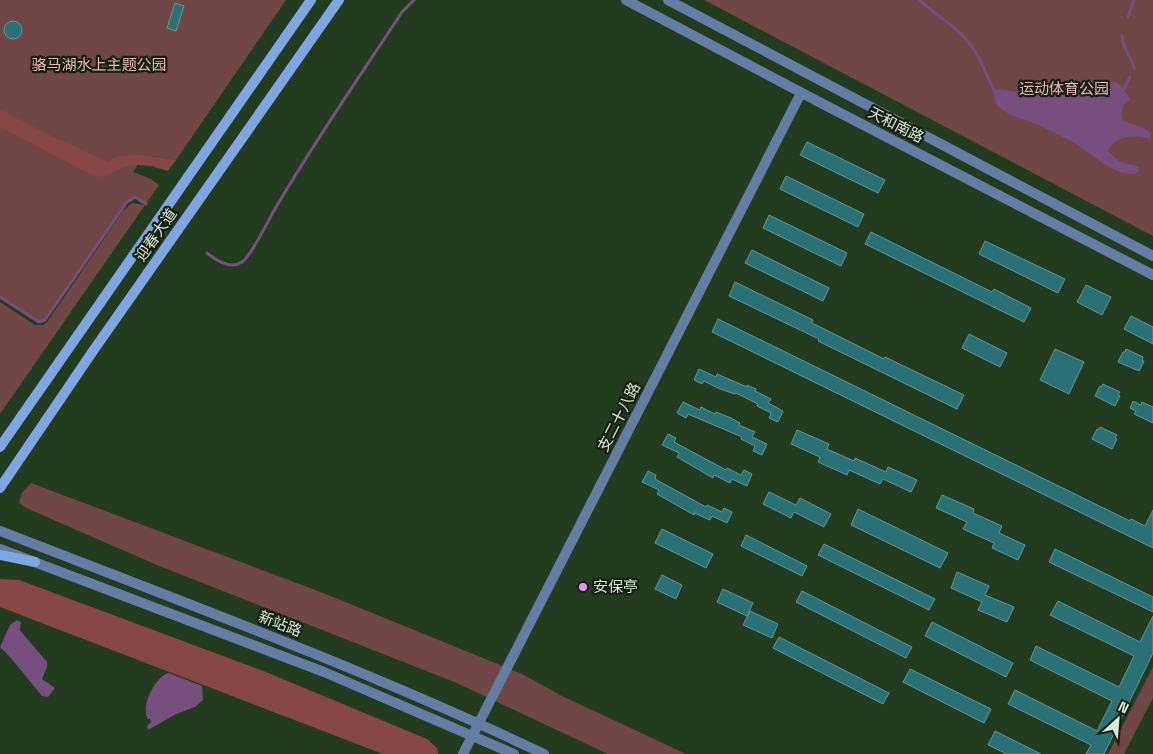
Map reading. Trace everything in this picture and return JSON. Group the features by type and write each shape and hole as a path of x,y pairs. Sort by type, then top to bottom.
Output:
{"main road":[{"name":"迎春大道","path":"0,447 311,0"},
{"name":"迎春大道","path":"0,488 99,343 340,0"},
{"path":"0,555 34,562"}],"street":[{"name":"天和南路","path":"626,0 1153,275"},
{"name":"天和南路","path":"668,0 1153,256"},
{"name":"支二十八路","path":"463,754 801,93"},
{"name":"新站路","path":"0,531 357,671 479,723 544,754"},
{"name":"新站路","path":"0,549 324,672 514,754"}],"green space":[{"name":"骆马湖水上主题公园","path":"0,0 286,0 176,160 144,155 133,172 151,179 159,185 146,204 135,197 127,202 51,312 45,320 39,322 0,297"},
{"name":"运动体育公园","path":"704,0 1153,0 1153,236"},
{"path":"132,203 145,205 0,414 0,302 35,325 43,325 47,322 123,211"},
{"path":"31,483 323,593 522,674 562,696 686,754 608,754 457,683 157,565 26,508 19,503 22,493"},
{"path":"1153,667 1153,698 1124,754 1108,754"}],"shaded area":[{"path":"1091,81 1103,83 1116,82 1120,85 1130,98 1129,101 1125,102 1122,109 1123,121 1144,128 1151,134 1150,139 1126,137 1116,141 1108,151 1119,161 1139,167 1140,170 1135,174 1110,168 1065,138 1039,125 1008,114 998,106 994,97 994,90 1021,93 1049,93"},
{"path":"0,109 51,136 108,162 118,156 144,155 176,160 168,171 150,166 133,165 121,168 107,176 96,177 0,127"},
{"path":"0,579 19,580 266,672 427,739 437,748 438,754 383,754 0,607"},
{"path":"17,620 21,622 20,630 47,662 42,679 55,688 48,697 42,696 0,647 10,625"},
{"path":"169,673 202,686 203,700 195,707 176,714 148,730 147,726 151,722 150,719 147,719 146,715 148,698 158,680"}],"building":[{"path":"175,3 184,6 176,31 167,28"},
{"path":"13,21 19,24 22,30 19,36 13,39 7,36 4,30 7,24"},
{"path":"807,142 885,180 878,193 800,155"},
{"path":"786,176 864,214 858,227 780,189"},
{"path":"769,215 847,253 841,266 763,228"},
{"path":"871,232 992,292 994,289 1031,308 1024,322 865,244"},
{"path":"985,241 1065,279 1058,293 979,254"},
{"path":"752,250 829,288 823,301 745,263"},
{"path":"735,282 813,320 812,323 884,359 885,357 964,395 957,409 729,296"},
{"path":"1086,285 1111,297 1102,315 1077,302"},
{"path":"1131,316 1153,327 1153,344 1124,329"},
{"path":"718,319 1130,521 1131,519 1145,526 1153,510 1153,548 712,332"},
{"path":"969,334 1007,353 1000,367 962,348"},
{"path":"1055,349 1084,362 1069,394 1040,380"},
{"path":"1126,349 1143,357 1142,361 1144,361 1139,371 1118,362"},
{"path":"699,369 716,377 717,374 747,387 747,385 771,399 768,403 783,411 778,422 769,418 771,413 757,406 758,404 736,393 720,389 704,381 702,384 694,380"},
{"path":"1103,384 1120,392 1115,406 1095,396"},
{"path":"1133,401 1141,405 1142,402 1153,407 1153,423 1134,414 1136,411 1130,408"},
{"path":"683,402 700,410 701,407 715,414 716,412 731,418 740,423 739,425 755,432 752,437 767,444 762,455 753,451 755,446 741,439 742,437 688,414 686,418 677,413"},
{"path":"1100,427 1117,435 1112,449 1092,439"},
{"path":"797,430 829,444 827,449 854,461 855,458 886,472 888,467 917,480 911,492 883,479 880,484 849,470 847,475 818,462 820,457 791,444"},
{"path":"668,434 676,438 674,442 726,470 727,468 741,475 744,470 752,474 747,486 732,479 730,483 714,475 713,478 677,457 679,453 662,445"},
{"path":"648,471 656,475 655,479 706,507 707,505 722,512 724,508 732,512 727,523 712,516 710,520 694,513 694,515 657,494 659,490 642,482"},
{"path":"769,492 796,505 800,498 831,514 824,527 794,512 791,518 763,504"},
{"path":"942,495 974,509 973,513 1002,526 999,533 1025,545 1018,560 992,548 994,543 963,529 967,522 936,508"},
{"path":"858,509 948,553 940,568 851,525"},
{"path":"662,529 713,554 706,568 655,543"},
{"path":"746,535 807,566 802,576 741,546"},
{"path":"824,544 935,599 929,610 818,555"},
{"path":"1055,549 1153,597 1153,612 1049,562"},
{"path":"957,572 989,586 985,595 1014,607 1007,622 978,610 982,602 951,588"},
{"path":"662,575 682,585 676,599 655,589"},
{"path":"723,589 753,603 747,616 717,602"},
{"path":"802,591 912,647 906,658 796,602"},
{"path":"1058,601 1140,642 1153,616 1153,653 1104,754 1086,754 1091,745 1008,704 1015,690 1097,731 1112,701 1030,660 1036,646 1119,687 1134,656 1050,615"},
{"path":"750,611 778,624 772,638 743,625"},
{"path":"932,622 1013,663 1006,677 925,636"},
{"path":"779,637 889,693 883,704 773,648"},
{"path":"910,669 991,709 984,723 903,682"},
{"path":"995,731 1041,754 1007,754 988,745"}],"waterway":[{"path":"207,253 228,265 237,264 246,259 319,137 402,12 414,0"},
{"path":"919,0 955,28 973,48 994,90"},
{"path":"1128,17 1134,0"},
{"path":"1122,36 1134,68"},
{"path":"1124,89 1130,77"},
{"path":"0,297 39,322 45,320 127,202 135,197 146,204"}],"place":[{"name":"安保亭","path":"583,587"}]}
